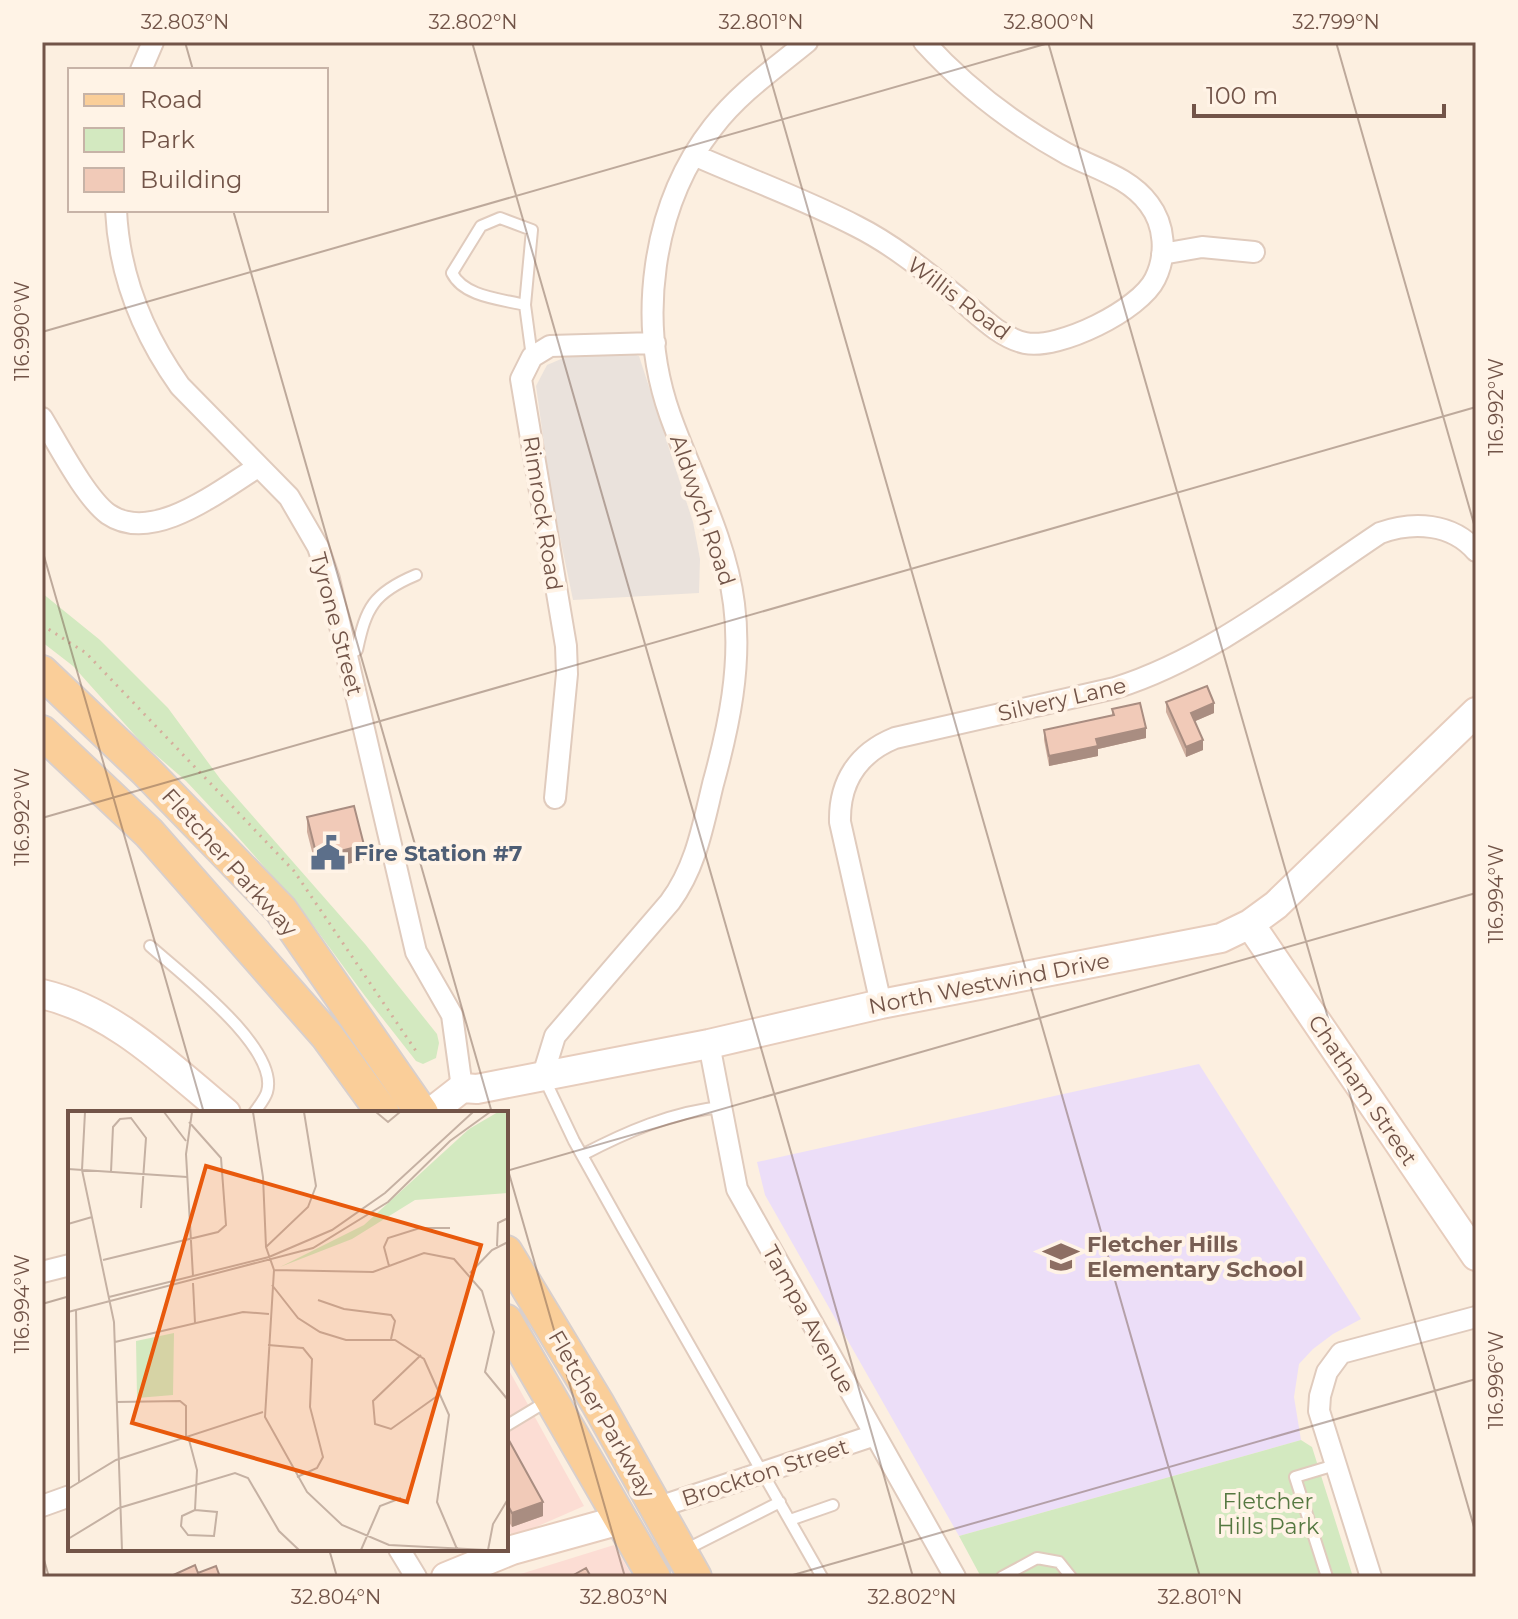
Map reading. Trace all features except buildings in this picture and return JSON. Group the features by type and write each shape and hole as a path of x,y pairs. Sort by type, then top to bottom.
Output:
{"main road":[{"name":"Fletcher Parkway","path":"42,672 146,771 281,910 421,1111"},
{"name":"Fletcher Parkway","path":"42,732 149,833 327,1036 382,1111"},
{"name":"Fletcher Parkway","path":"508,1255 598,1404 688,1564"},
{"name":"Fletcher Parkway","path":"508,1324 654,1577"},
{"path":"591,1468 621,1498 640,1509 656,1508"},
{"path":"620,1520 649,1525 688,1564"}],"street":[{"path":"142,68 153,42"},
{"name":"Aldwych Road","path":"543,1075 546,1057 555,1036 685,881 695,855 725,738 737,661 731,585 727,566 670,414 655,343 653,295 660,244 675,192 694,155 712,128 740,96 807,42"},
{"path":"924,42 961,78 1003,112 1058,148 1117,176 1139,193 1158,221 1162,254 1202,247 1254,252"},
{"name":"Willis Road","path":"694,155 856,226 913,262 1002,334 1022,343 1053,343 1133,305 1156,278 1162,254"},
{"name":"Tyrone Street","path":"116,212 125,272 152,343 180,386 289,497 318,547 329,579 416,952 452,1015 462,1088"},
{"path":"532,357 550,346 655,343"},
{"name":"Rimrock Road","path":"532,357 521,379 566,646 567,674 555,798"},
{"path":"42,418 90,494 109,514 133,524 162,521 177,515 258,467"},
{"name":"Silvery Lane","path":"881,1004 840,822 845,784 866,755 895,738 1115,688 1151,676 1201,652 1392,528 1431,526 1458,536 1476,551"},
{"name":"North Westwind Drive","path":"462,1088 477,1089 709,1044 881,1004 1221,938 1250,924 1276,905 1476,712"},
{"name":"Chatham Street","path":"1250,924 1476,1256"},
{"path":"42,994 95,1014 143,1044 224,1111"},
{"name":"Tampa Avenue","path":"709,1044 737,1189 955,1577"},
{"path":"433,1111 462,1088"},
{"path":"42,1272 68,1266"},
{"path":"1371,1577 1319,1411 1327,1372 1341,1353 1476,1317"},
{"name":"Brockton Street","path":"656,1508 875,1435"},
{"path":"42,1506 68,1497"},
{"path":"509,1545 620,1520"},
{"path":"400,1551 416,1577"},
{"path":"446,1577 497,1551"}],"lane":[{"path":"525,305 487,297 456,281 452,273 481,226 500,218 532,230 525,305 532,357"},
{"path":"347,655 357,650 365,617 374,602 393,584 416,575"},
{"path":"150,946 241,1028 260,1055 268,1075 267,1093 255,1111"},
{"path":"543,1075 582,1155 822,1577"},
{"path":"582,1155 628,1131 721,1107"},
{"path":"508,1425 551,1399"},
{"path":"1327,1577 1295,1477 1335,1465"},
{"path":"688,1564 780,1502"},
{"path":"790,1520 833,1505"},
{"path":"1002,1577 1037,1558 1059,1562 1071,1577"}],"path":[{"path":"42,625 86,653 294,871 416,1051"}],"shaded area":[{"path":"582,350 622,350 639,356 693,522 700,559 699,593 573,600 551,494 536,386 547,365"},
{"name":"Fletcher Hills Elementary School","path":"1199,1064 1361,1319 1333,1334 1299,1364 1294,1397 1301,1440 959,1536 765,1195 757,1162"},
{"path":"508,1369 584,1506 513,1537 508,1528"},
{"path":"614,1545 633,1577 511,1577"}],"green space":[{"path":"42,593 100,640 168,708 221,780 365,944 437,1034 436,1058 423,1064 416,1061 302,910 230,828 186,781 141,742 73,666 42,642"},
{"name":"Fletcher Hills Park","path":"1301,1440 1312,1447 1353,1577 981,1577 959,1536"}],"place":[{"name":"Fire Station #7","path":"328,853"},
{"name":"Fletcher Hills Elementary School","path":"1061,1257"}]}
